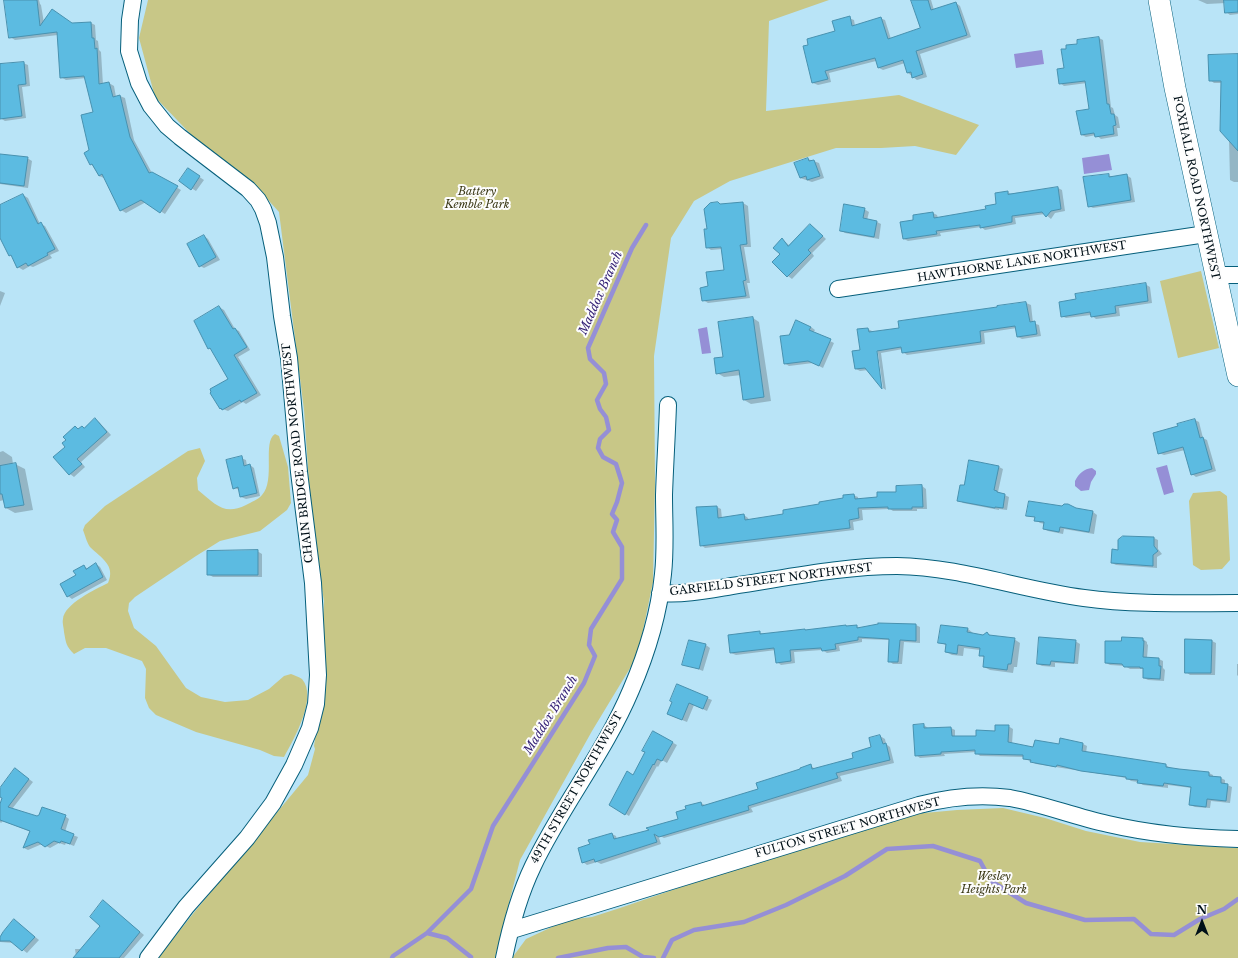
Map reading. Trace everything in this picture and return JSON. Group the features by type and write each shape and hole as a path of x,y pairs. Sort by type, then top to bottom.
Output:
{"main road":[{"name":"FOXHALL ROAD NORTHWEST","path":"1159,0 1172,77 1238,376"}],"street":[{"name":"CHAIN BRIDGE ROAD NORTHWEST","path":"133,0 129,26 129,51 136,76 149,102 167,126 248,189 258,200 268,223 275,257 289,358 299,472 314,592 318,676 316,704 310,728 294,765 280,791 265,815 247,838 186,907 148,958"},
{"name":"HAWTHORNE LANE NORTHWEST","path":"838,289 1206,234"},
{"path":"1215,275 1238,275"},
{"name":"49TH STREET NORTHWEST","path":"504,958 523,890 535,862 562,812 606,740 627,700 644,658 656,614 663,568 664,493 668,405"},
{"name":"GARFIELD STREET NORTHWEST","path":"660,593 676,594 851,569 894,566 942,570 1084,598 1159,603 1238,603"},
{"name":"FULTON STREET NORTHWEST","path":"512,930 920,805 953,798 978,796 1005,798 1025,801 1128,829 1170,835 1238,839"}],"green space":[{"name":"Battery Kemble Park","path":"148,0 829,0 769,21 766,111 899,95 979,125 956,155 915,146 836,148 730,181 694,201 671,238 654,356 655,484 653,582 638,655 592,731 520,860 495,958 158,958 308,775 315,749 314,746 318,720 324,601 312,526 304,410 279,212 250,180 201,145 155,97 139,38"},
{"path":"1201,271 1219,348 1178,358 1160,281"},
{"path":"275,434 279,436 288,467 291,503 287,510 260,531 220,541 196,556 135,597 129,603 128,611 134,628 156,646 186,688 201,697 225,702 248,700 269,689 284,676 291,674 302,679 306,687 306,707 303,718 284,757 274,756 260,750 196,732 156,715 149,708 145,698 146,669 142,661 106,648 85,648 74,654 69,649 67,644 63,622 65,613 69,608 81,598 108,583 110,577 109,567 103,558 90,547 83,530 85,525 105,506 188,451 200,448 205,461 197,478 198,490 215,504 226,509 238,508 246,505 260,497 266,488 269,471 269,445 271,438"},
{"path":"1220,491 1227,496 1230,560 1222,569 1201,570 1193,565 1189,501 1193,493"},
{"name":"Wesley Heights Park","path":"1003,808 1045,818 1086,831 1140,842 1238,848 1238,958 512,958 526,939 567,920 592,917 690,884 913,814"}],"shaded area":[{"path":"1042,50 1044,64 1016,68 1014,54"},
{"path":"1109,154 1112,170 1084,174 1082,158"},
{"path":"707,327 711,353 702,354 698,329"},
{"path":"1167,465 1174,492 1164,495 1156,468"},
{"path":"1092,468 1096,471 1096,474 1091,482 1089,490 1081,491 1075,486 1075,481 1082,472"}],"building":[{"path":"4,0 37,0 40,26 52,9 72,23 91,22 92,38 94,38 95,49 97,48 99,84 109,82 113,97 120,95 130,137 149,173 152,172 178,186 160,213 141,200 120,211 102,174 99,176 92,164 90,165 84,153 89,150 81,115 93,112 84,76 60,78 57,32 9,38"},
{"path":"911,0 928,0 931,10 956,2 967,35 916,51 923,74 912,78 911,72 907,73 903,60 878,68 875,58 825,71 828,79 812,83 803,46 808,45 807,39 835,31 832,21 850,16 852,26 881,17 888,39 920,28"},
{"path":"1224,0 1238,0 1238,12 1225,13"},
{"path":"1099,37 1107,104 1109,104 1111,114 1114,114 1116,125 1113,126 1114,134 1095,137 1094,133 1081,135 1076,111 1089,109 1085,81 1059,84 1057,69 1064,68 1061,49 1066,49 1066,45 1077,44 1077,40"},
{"path":"1238,54 1238,151 1220,131 1221,81 1209,81 1208,55"},
{"path":"24,62 26,84 18,85 22,116 0,119 0,64"},
{"path":"0,154 28,157 24,186 0,183"},
{"path":"808,158 809,161 814,160 820,176 807,180 806,176 800,178 794,163"},
{"path":"188,168 200,176 191,190 179,181"},
{"path":"1109,174 1109,177 1127,174 1131,200 1088,207 1083,177"},
{"path":"1058,187 1061,209 1051,211 1046,217 1042,212 1012,216 1012,222 980,228 980,225 936,231 937,234 903,239 900,222 913,220 913,215 933,212 934,218 986,209 985,206 996,204 995,193 1008,191 1008,194"},
{"path":"23,194 38,224 41,222 55,249 47,253 48,255 28,266 26,263 17,268 0,238 0,205"},
{"path":"718,202 720,204 743,202 747,244 740,245 746,280 743,281 746,296 702,301 700,288 708,286 706,272 724,270 721,247 706,248 704,229 707,229 704,209 710,203"},
{"path":"844,204 865,208 863,218 877,221 874,237 840,231"},
{"path":"810,224 823,236 808,250 811,253 787,277 772,262 780,254 773,248 782,238 788,246"},
{"path":"204,235 216,257 199,267 187,244"},
{"path":"1146,283 1148,301 1115,306 1116,313 1091,317 1090,312 1061,317 1059,302 1076,299 1075,294"},
{"path":"1026,302 1030,322 1035,321 1037,334 1017,337 1015,326 980,331 981,342 902,353 901,347 877,351 882,389 865,368 855,369 852,351 860,350 857,329 868,328 869,332 899,328 898,321"},
{"path":"219,306 233,329 235,328 247,347 234,355 257,393 222,410 210,393 210,389 228,379 210,348 208,349 194,321"},
{"path":"753,317 764,397 743,400 739,370 716,374 714,358 723,357 718,322"},
{"path":"796,320 811,327 809,330 831,339 819,366 808,361 784,364 780,336 789,335"},
{"path":"95,418 107,432 77,459 82,464 69,475 53,457 65,447 62,443 66,440 63,437 75,426 78,429 82,426 84,428"},
{"path":"1195,419 1200,438 1203,437 1212,469 1191,475 1183,447 1158,454 1153,433 1178,426 1177,424"},
{"path":"242,456 244,466 250,464 257,493 240,497 238,487 233,489 226,460"},
{"path":"969,460 999,466 994,490 1005,494 1003,508 995,508 957,501 960,485 964,485"},
{"path":"16,463 24,505 5,508 2,494 0,494 0,466"},
{"path":"922,485 923,507 912,507 912,509 888,509 888,507 858,508 859,518 849,520 850,528 700,546 696,507 717,506 718,518 744,514 745,520 783,514 783,510 843,498 843,495 854,494 855,499 877,497 877,492 896,492 896,486"},
{"path":"1029,501 1062,506 1064,504 1068,504 1076,508 1093,511 1089,532 1060,527 1059,532 1043,529 1044,522 1034,521 1035,517 1026,516"},
{"path":"1123,536 1154,537 1154,546 1158,551 1153,555 1153,566 1111,563 1112,549 1118,550 1118,540"},
{"path":"258,550 258,575 207,575 207,551"},
{"path":"96,563 103,577 67,597 60,584 76,575 73,571 84,565 86,569"},
{"path":"878,623 916,624 916,641 900,640 898,662 888,662 889,639 858,637 858,640 835,644 836,649 822,651 821,648 790,650 791,661 776,663 774,648 730,653 728,635 760,631 760,634 846,625 857,625 857,628"},
{"path":"941,625 968,628 967,632 983,635 987,632 989,635 1015,638 1011,664 1008,664 1007,670 983,667 984,656 979,656 980,648 958,645 957,654 945,652 946,644 938,643"},
{"path":"1039,637 1076,640 1074,663 1051,661 1050,665 1037,664"},
{"path":"1122,637 1143,638 1143,657 1159,658 1159,666 1161,666 1160,679 1143,678 1143,668 1140,667 1124,667 1122,664 1105,663 1105,641 1121,641"},
{"path":"1185,639 1212,640 1211,673 1185,673"},
{"path":"689,640 706,644 699,669 682,665"},
{"path":"677,684 708,697 703,709 689,703 682,720 667,714 672,702 670,701"},
{"path":"924,724 924,728 951,727 952,736 976,736 976,730 995,731 995,725 1009,725 1008,742 1033,747 1035,740 1059,744 1060,738 1083,743 1082,751 1166,764 1166,767 1209,772 1209,776 1221,777 1221,783 1228,784 1226,801 1207,799 1206,807 1189,805 1191,787 1164,783 1163,786 1137,783 1138,780 1126,779 1126,777 1081,771 1057,765 1056,767 1030,762 1031,760 1023,759 1023,755 975,754 975,750 941,752 941,754 915,756 913,725"},
{"path":"653,731 673,742 662,761 657,759 654,765 653,764 625,815 609,805 627,771 633,775 645,752 642,751"},
{"path":"880,735 883,744 886,743 890,760 836,773 838,778 748,806 749,810 659,837 654,834 657,842 595,862 594,859 582,863 578,848 590,844 588,840 612,833 614,839 649,830 646,828 678,819 676,812 686,809 685,806 701,802 702,806 758,789 756,783 811,764 812,769 853,758 852,753 871,747 869,738"},
{"path":"15,768 29,779 8,807 37,816 39,815 42,807 66,815 61,829 74,834 70,844 61,841 60,843 54,841 45,847 38,842 23,848 30,831 0,820 0,804 2,798 0,797 0,788"},
{"path":"103,900 140,932 119,958 73,958 100,926 90,917"},
{"path":"14,919 35,937 22,951 10,941 0,941 0,937 3,932"}],"waterway":[{"name":"Maddox Branch","path":"392,958 427,933 471,889 493,826 584,683 595,656 589,645 591,629 622,579 622,547 613,532 617,520 612,514 622,483 616,464 603,457 598,448 600,439 609,430 606,417 600,409 597,400 606,384 604,373 590,359 588,348 632,248 646,225"},
{"path":"663,958 672,940 694,930 744,922 786,905 845,876 887,849 933,846 980,861 991,881 1026,903 1085,920 1134,919 1151,934 1174,935 1200,919 1224,909 1238,899"},
{"path":"427,933 447,938 471,957"},
{"path":"558,958 608,948 626,947 643,957 654,958"}]}
